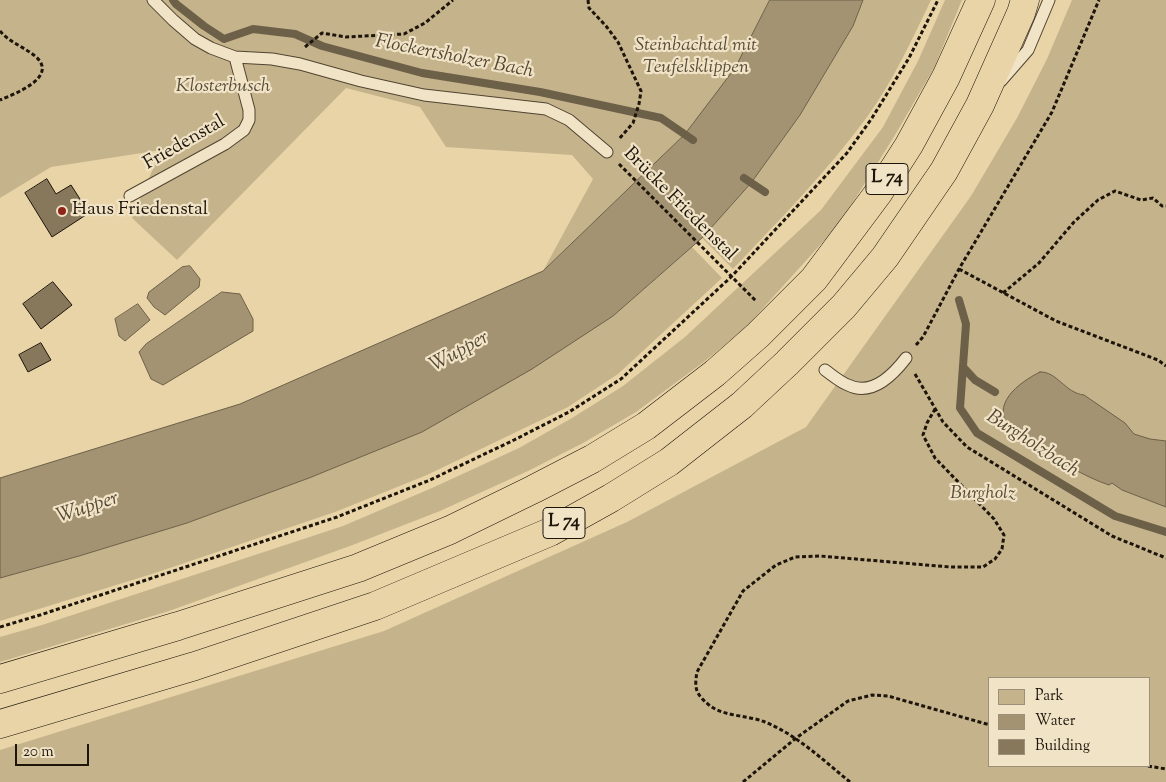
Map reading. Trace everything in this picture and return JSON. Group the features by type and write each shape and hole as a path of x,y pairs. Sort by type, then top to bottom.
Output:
{"highway":[{"name":"L 74","path":"0,679 178,626 358,568 450,530 534,490 592,459 646,426 715,373 758,335 814,279 879,192 909,146 946,77 981,0"},
{"name":"L 74","path":"0,724 195,666 375,606 550,532 612,498 669,462 742,405 788,363 844,306 885,257 944,172 980,105 1021,13 1024,0"}],"lane":[{"path":"153,0 195,39 236,58 272,59 290,62 424,95 546,109 569,120 607,152"},
{"path":"980,105 1028,50 1049,0"},
{"name":"Friedenstal","path":"130,196 225,144 244,130 249,120 249,110 236,58"},
{"path":"825,370 847,385 864,388 880,384 895,372 906,358"}],"path":[{"path":"304,48 322,34 346,37 404,34 425,23 453,0"},
{"path":"588,0 589,8 618,42 641,91 633,123"},
{"path":"0,627 337,517 430,480 569,412 621,379 731,277 846,153 872,118 909,58 938,0"},
{"path":"1099,0 1052,112 959,269 922,337 906,358 942,422 966,446 1112,536 1166,558"},
{"path":"0,30 19,46 34,55 41,62 42,70 38,79 30,86 0,100"},
{"name":"Brücke Friedenstal","path":"607,152 757,302"},
{"path":"1003,293 1039,263 1074,222 1098,200 1115,191 1141,200 1153,198 1162,206 1166,206"},
{"path":"959,269 1056,321 1158,360 1166,366"},
{"path":"850,782 796,738 764,722 711,707 698,694 695,686 697,672 743,592 776,565 795,557 820,556 950,567 983,567 996,559 1002,548 1004,535 994,519 935,458 923,435 926,423 935,409"},
{"path":"742,782 796,738 848,701 872,695 897,698 988,724"},
{"path":"1151,766 1166,769"}],"green space":[{"name":"Klosterbusch","path":"0,0 799,0 686,133 543,271 593,179 572,155 446,147 420,107 346,88 177,260 132,218 161,150 51,167 0,198"},
{"path":"863,0 931,0 894,75 867,117 819,176 733,269 702,238 751,183 800,115 853,26"},
{"path":"945,0 962,0 934,68 840,223 746,327 705,361 636,412 583,443 528,471 440,511 350,546 169,611 0,662 0,637 42,625 343,526 519,448 623,386 685,337 821,210 883,127 918,61"},
{"name":"Burgholz","path":"1072,0 1166,0 1166,782 0,782 0,750 384,631 627,522 806,427 971,196 1017,118 1047,59"},
{"path":"692,247 722,278 618,374 568,407 427,475 335,512 155,573 0,621 0,578 187,523 309,478 422,432 613,316"}],"water":[{"name":"Wupper","path":"770,0 863,0 853,26 800,115 751,183 702,238 613,316 532,369 422,432 309,478 187,523 0,578 0,478 240,404 543,271 685,134 735,68"},
{"path":"190,266 200,279 199,287 165,315 154,307 147,298 149,292 182,267"},
{"path":"222,292 240,294 253,319 253,331 163,385 151,379 139,352 146,344"},
{"path":"138,304 150,320 125,341 119,336 115,319"},
{"path":"1040,372 1051,375 1072,390 1084,395 1125,423 1134,434 1166,441 1166,507 1122,490 1112,483 1109,485 1090,477 1011,430 1005,421 1003,412 1009,396 1023,382"}],"building":[{"name":"Haus Friedenstal","path":"47,179 56,194 71,185 89,213 52,237 25,193"},
{"path":"53,282 72,305 41,329 23,304"},
{"path":"41,343 51,360 28,372 19,355"}],"waterway":[{"name":"Flockertsholzer Bach","path":"173,0 204,26 224,39 253,29 295,34 322,46 422,73 540,92 661,118 693,140"},
{"name":"Burgholzbach","path":"744,178 765,192"},
{"name":"Burgholzbach","path":"959,300 966,324 960,408 977,433 1115,516 1166,532"},
{"path":"963,367 975,380 995,392"}],"place":[{"name":"Haus Friedenstal","path":"62,211"}],"park label":[{"name":"Steinbachtal mit Teufelsklippen","path":"696,58"}]}
